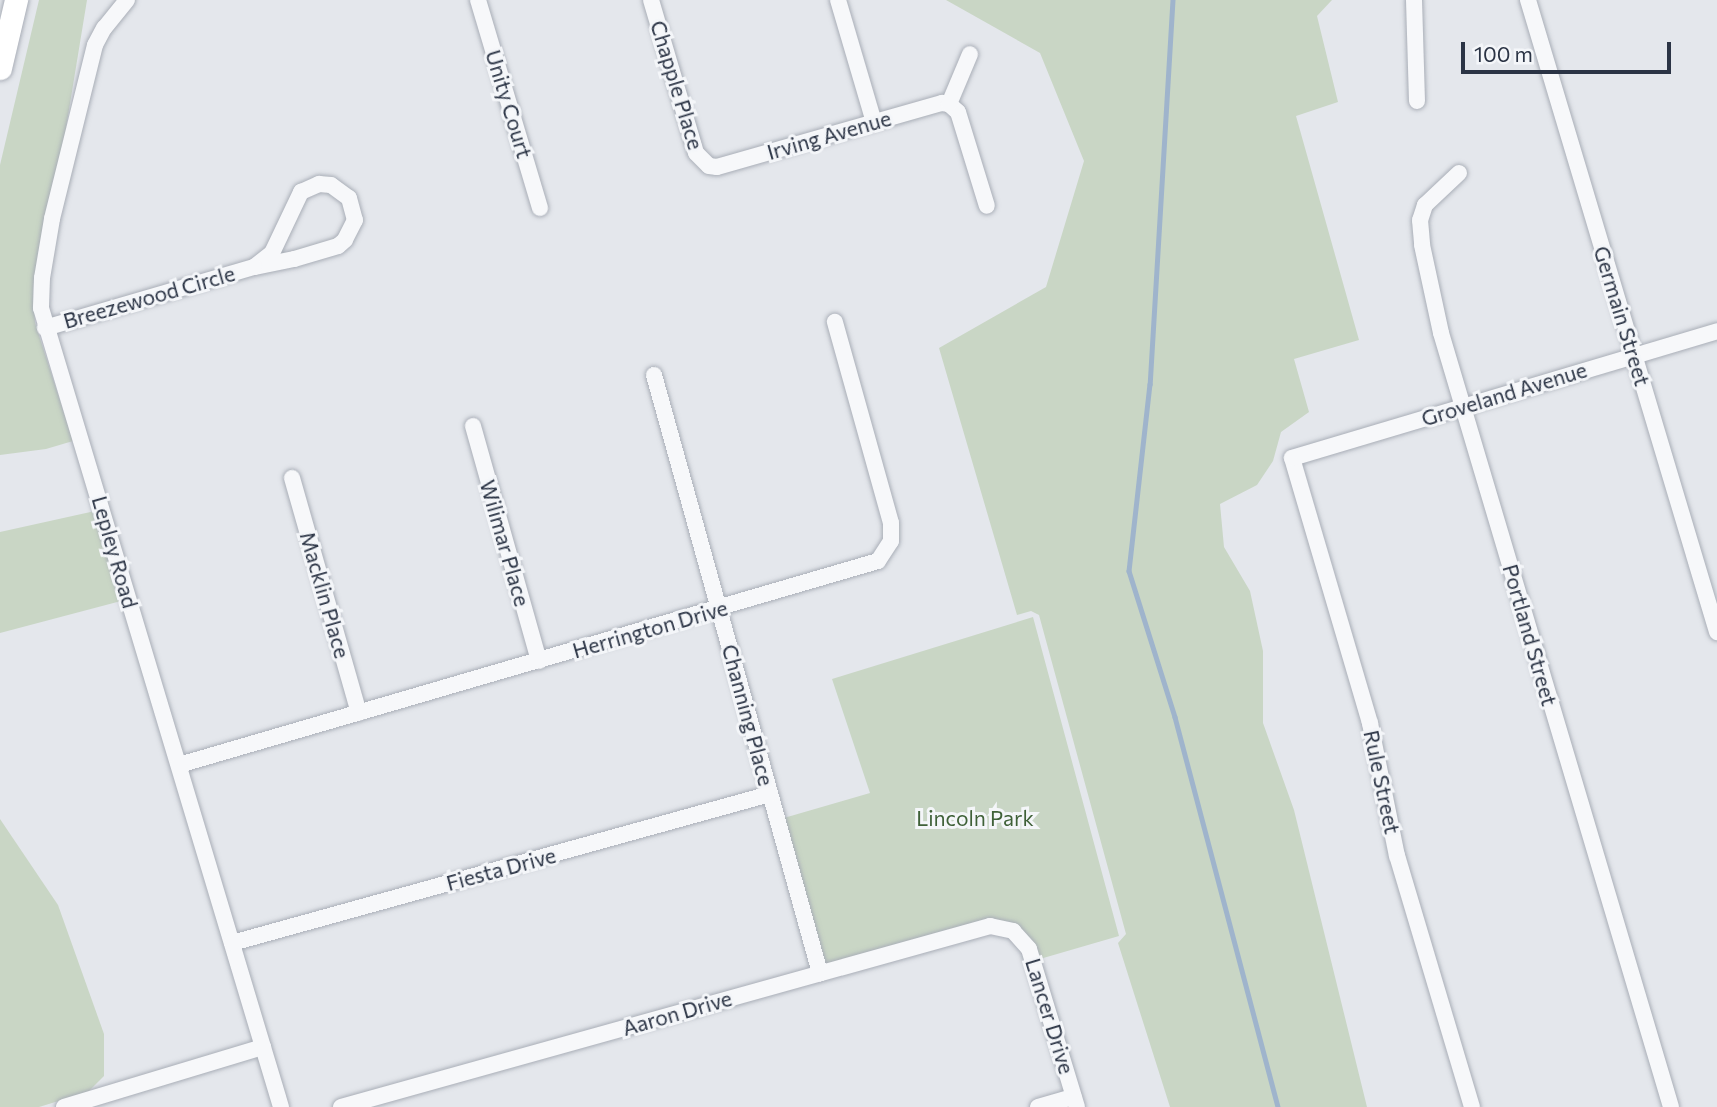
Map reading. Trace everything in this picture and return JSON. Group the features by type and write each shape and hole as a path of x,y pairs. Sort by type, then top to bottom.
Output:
{"highway":[{"path":"0,68 16,0"}],"street":[{"name":"Lepley Road","path":"127,0 109,20 95,45 52,219 41,278 45,328 281,1107"},
{"name":"Unity Court","path":"478,0 540,208"},
{"name":"Chapple Place","path":"651,0 696,153 709,166"},
{"path":"838,0 874,122"},
{"path":"1414,0 1417,101"},
{"name":"Germain Street","path":"1528,0 1717,632"},
{"path":"970,54 948,104 958,112 986,206"},
{"name":"Irving Avenue","path":"709,166 717,167 874,122 948,104"},
{"name":"Portland Street","path":"1459,173 1425,205 1420,220 1422,244 1441,332 1671,1107"},
{"name":"Breezewood Circle","path":"45,328 254,267 338,246 351,231 355,220 349,198 331,185 319,184 301,192 272,253 254,267"},
{"name":"Herrington Drive","path":"179,765 870,566 887,552 891,541 891,523 835,322"},
{"name":"Groveland Avenue","path":"1292,458 1717,331"},
{"name":"Channing Place","path":"654,375 820,973"},
{"name":"Wilimar Place","path":"473,426 539,661"},
{"name":"Rule Street","path":"1292,458 1370,723 1397,856 1472,1107"},
{"name":"Macklin Place","path":"292,478 359,713"},
{"name":"Fiesta Drive","path":"232,943 770,794"},
{"name":"Aaron Drive","path":"341,1107 990,926 1013,931"},
{"name":"Lancer Drive","path":"1013,931 1029,948 1075,1102"},
{"path":"64,1107 263,1047"},
{"path":"1038,1107 1075,1102"}],"green space":[{"path":"39,0 87,0 64,140 44,218 33,289 35,323 73,441 46,449 0,455 0,165"},
{"path":"946,0 1332,0 1317,16 1338,102 1296,116 1359,340 1294,359 1309,412 1281,432 1273,461 1257,485 1220,504 1224,547 1250,591 1263,651 1263,723 1294,810 1367,1107 1170,1107 1118,943 1126,934 1039,615 1031,611 1017,615 939,348 1046,287 1084,161 1040,53"},
{"path":"95,511 121,601 0,633 0,532"},
{"name":"Lincoln Park","path":"1033,617 1119,936 1033,961 1003,927 820,973 777,820 870,793 832,679"},
{"path":"0,819 58,905 104,1034 104,1076 88,1092 39,1107 0,1107"}],"waterway":[{"path":"1173,0 1150,384 1129,571 1175,717 1278,1107"}]}
